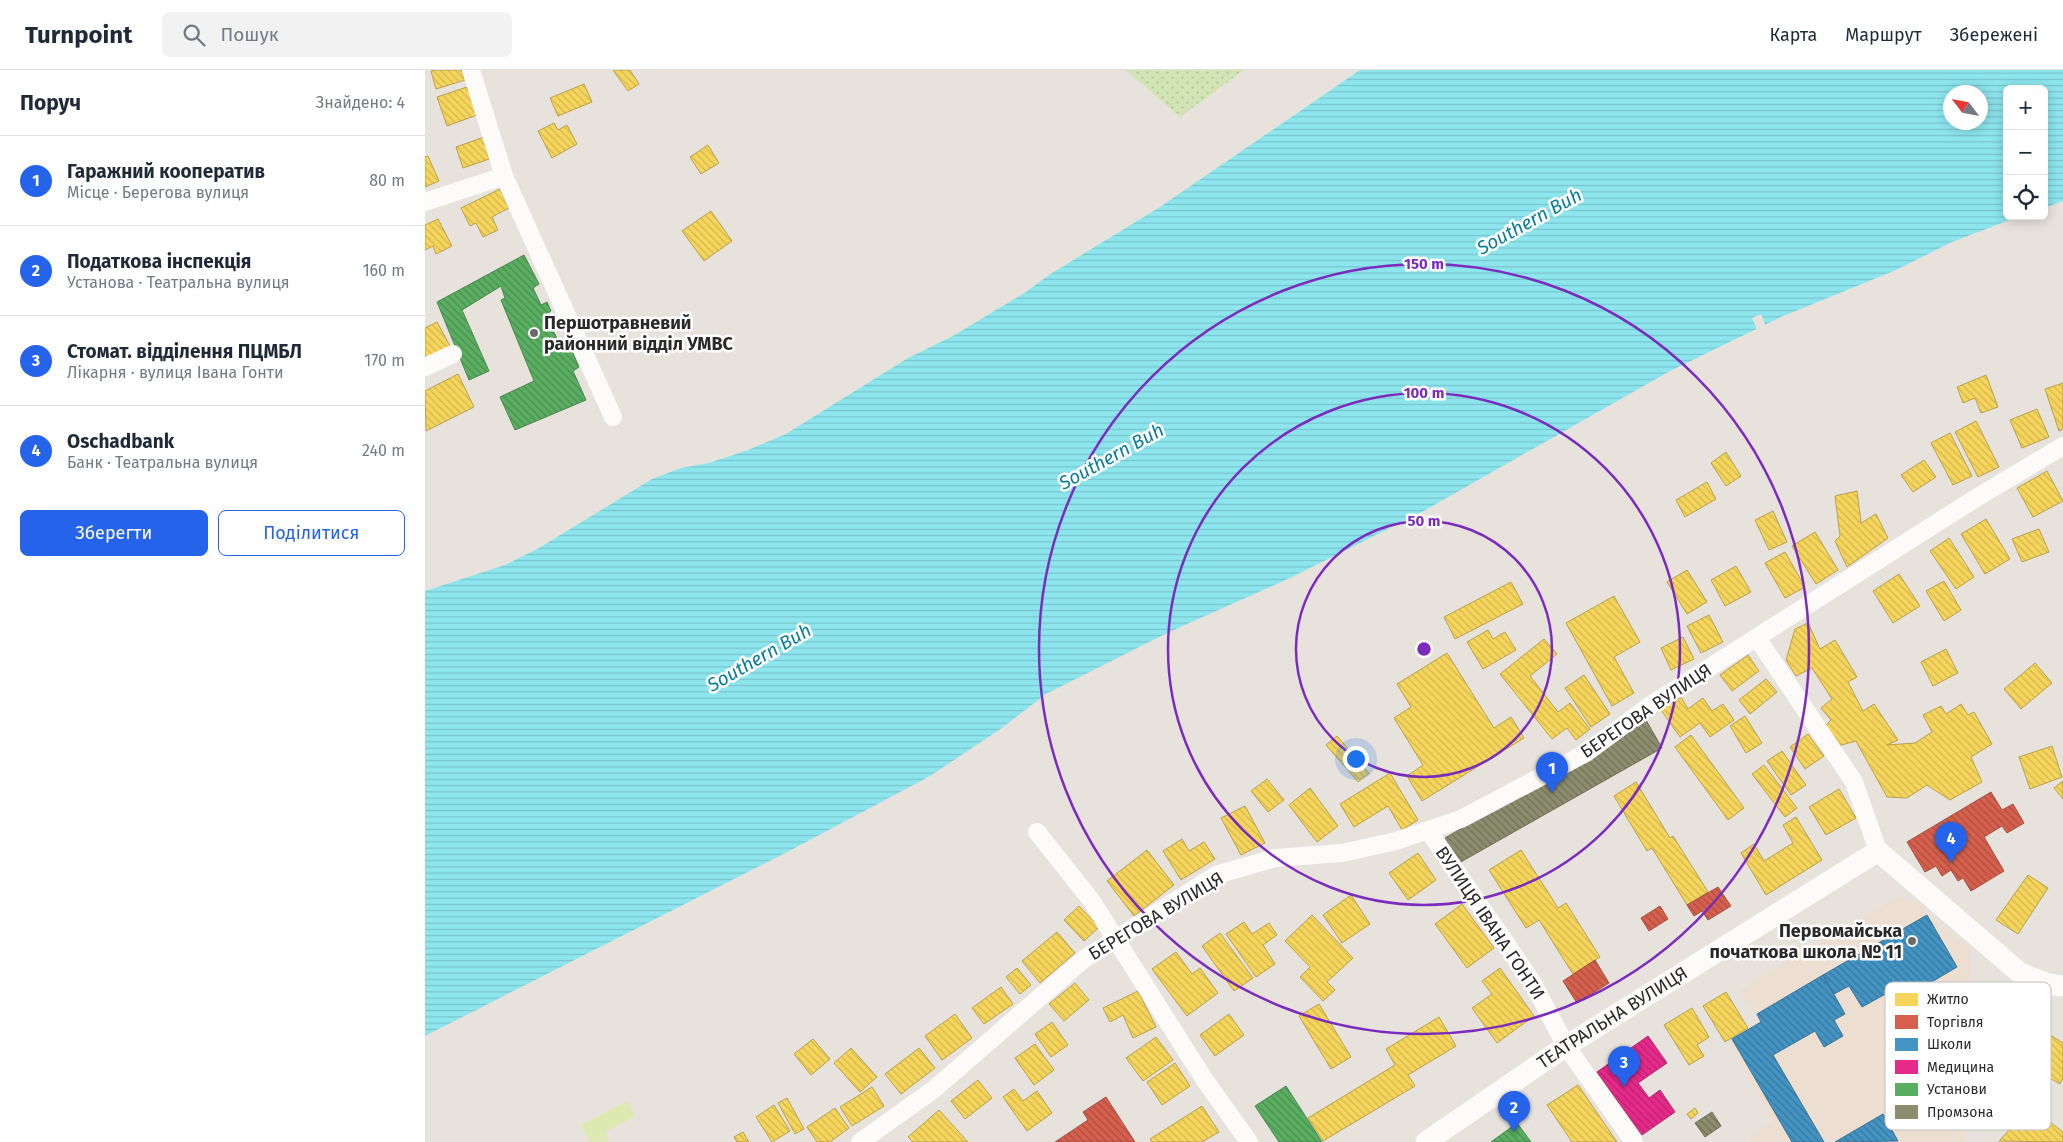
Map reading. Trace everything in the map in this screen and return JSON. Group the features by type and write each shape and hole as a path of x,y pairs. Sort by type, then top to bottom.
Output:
{"street":[{"path":"471,70 504,176 613,417"},
{"path":"425,202 504,176"},
{"path":"425,367 453,354"},
{"name":"БЕРЕГОВА ВУЛИЦЯ","path":"860,1142 933,1090 1084,959 1216,875 1275,858 1342,852 1396,841 1461,819 1586,753 1652,704 1976,498 2063,446"},
{"path":"1757,638 1854,782 1878,851 2020,974 2042,982"},
{"name":"ВУЛИЦЯ ІВАНА ГОНТИ","path":"1428,830 1531,980 1566,1046 1634,1142"},
{"path":"1037,832 1052,848 1117,938 1204,1079 1249,1142"},
{"name":"ТЕАТРАЛЬНА ВУЛИЦЯ","path":"1425,1142 1566,1046 1878,851"}],"shaded area":[{"path":"1896,898 1920,901 1927,915 1971,949 1971,982 1885,982 1885,1130 1962,1130 1967,1142 1751,1142 1749,1139 1772,1121 1730,1043 1732,1039 1761,1022 1740,990"}],"green space":[{"path":"1126,70 1244,70 1180,117"},
{"path":"627,1101 635,1116 605,1132 609,1141 590,1142 581,1125"}],"water":[{"name":"Southern Buh","path":"1360,70 2063,70 2063,201 2048,207 2048,85 2003,85 2003,220 2010,220 1952,242 1896,270 1781,317 1670,371 1422,512 1290,578 1167,633 1046,694 999,730 930,776 791,850 425,1036 425,591 505,565 539,548 652,479 681,468 709,463 748,450 786,434 908,358 953,336 1026,292 1049,275 1160,207"}],"pier":[{"path":"1761,314 1766,327 1757,330 1752,318"}],"building: Житло":[{"path":"461,70 465,80 436,89 431,71"},
{"path":"613,70 630,70 639,84 628,91"},
{"path":"584,84 592,102 558,116 550,98"},
{"path":"467,87 477,115 447,126 437,97"},
{"path":"554,123 558,130 567,125 577,144 552,158 538,131"},
{"path":"487,136 495,157 463,168 456,147"},
{"path":"708,145 719,163 701,174 690,157"},
{"path":"428,156 439,181 425,187 425,157"},
{"path":"500,189 509,208 492,217 498,230 483,237 476,223 470,226 461,208"},
{"path":"711,211 732,241 704,261 682,231"},
{"path":"438,219 452,246 436,254 433,246 425,250 425,225"},
{"path":"437,322 450,346 425,359 425,328"},
{"path":"458,374 474,407 426,431 425,391"},
{"path":"1986,375 1998,407 1981,413 1975,398 1963,403 1957,387"},
{"path":"2063,383 2063,429 2059,431 2045,389"},
{"path":"2037,409 2049,437 2022,448 2010,420"},
{"path":"1976,421 1999,467 1978,477 1955,432"},
{"path":"1950,433 1972,476 1953,485 1931,443"},
{"path":"1726,452 1741,476 1726,486 1711,463"},
{"path":"1924,460 1936,477 1913,492 1901,475"},
{"path":"2047,471 2063,501 2033,517 2017,488"},
{"path":"1707,482 1716,499 1685,517 1676,500"},
{"path":"1857,491 1861,523 1876,514 1888,538 1847,567 1835,541 1840,536 1835,496"},
{"path":"1773,511 1787,542 1769,550 1755,520"},
{"path":"1986,519 2010,559 1985,574 1961,534"},
{"path":"2039,529 2049,552 2022,562 2012,539"},
{"path":"1815,532 1838,570 1816,584 1792,546"},
{"path":"1949,538 1974,577 1956,589 1930,551"},
{"path":"1785,552 1805,587 1785,598 1765,563"},
{"path":"1736,566 1751,592 1725,606 1711,580"},
{"path":"1687,570 1707,602 1687,614 1667,582"},
{"path":"1899,574 1920,606 1893,623 1873,591"},
{"path":"1944,581 1961,610 1944,621 1926,591"},
{"path":"1511,582 1523,604 1455,639 1444,617"},
{"path":"1614,596 1640,642 1614,657 1634,693 1612,706 1566,623"},
{"path":"1709,615 1723,642 1701,653 1687,626"},
{"path":"1808,623 1820,649 1835,640 1857,677 1848,682 1863,711 1874,704 1898,740 1887,745 1915,743 1932,732 1923,715 1941,706 1946,714 1961,704 1968,715 1974,712 1992,744 1971,757 1982,782 1950,800 1927,785 1907,798 1887,797 1856,741 1838,746 1825,726 1831,720 1821,708 1832,699 1812,668 1796,676 1786,660 1795,629"},
{"path":"1488,630 1493,639 1505,632 1516,650 1483,669 1467,642"},
{"path":"1683,637 1694,659 1671,670 1661,648"},
{"path":"1544,639 1557,654 1530,676 1558,712 1570,703 1590,729 1576,740 1567,728 1552,739 1500,674"},
{"path":"1946,649 1958,673 1933,686 1921,662"},
{"path":"1447,653 1494,728 1511,717 1524,738 1422,801 1407,776 1423,765 1394,718 1411,707 1397,684"},
{"path":"1748,655 1759,671 1732,691 1720,675"},
{"path":"2035,663 2052,683 2021,709 2004,689"},
{"path":"1584,675 1610,714 1591,727 1565,688"},
{"path":"1766,679 1777,692 1750,714 1739,700"},
{"path":"1681,697 1688,709 1703,698 1712,711 1723,704 1734,720 1710,737 1700,723 1680,737 1661,710"},
{"path":"1745,716 1762,743 1746,753 1730,726"},
{"path":"1808,734 1824,756 1805,769 1790,747"},
{"path":"1691,735 1744,808 1728,820 1675,747"},
{"path":"1337,736 1369,773 1358,782 1326,745"},
{"path":"2052,746 2062,777 2030,789 2019,757"},
{"path":"1782,751 1806,785 1791,795 1767,761"},
{"path":"1764,765 1797,808 1785,817 1752,774"},
{"path":"1390,773 1418,820 1402,830 1388,806 1354,827 1340,804"},
{"path":"1267,779 1284,800 1268,812 1251,791"},
{"path":"2063,781 2063,799 2054,788"},
{"path":"1636,782 1670,838 1673,836 1708,892 1687,905 1652,848 1647,851 1614,796"},
{"path":"1310,788 1338,826 1317,842 1289,805"},
{"path":"1839,789 1856,818 1826,835 1809,807"},
{"path":"1245,806 1265,843 1241,855 1221,818"},
{"path":"1796,817 1822,860 1766,895 1741,853 1754,844 1764,861 1793,843 1783,825"},
{"path":"1182,839 1189,851 1204,842 1215,859 1181,880 1163,851"},
{"path":"1147,850 1174,885 1134,916 1107,881"},
{"path":"1521,850 1558,908 1566,903 1600,957 1573,974 1539,920 1526,928 1489,870"},
{"path":"1418,853 1436,880 1408,900 1389,873"},
{"path":"2028,875 2048,888 2018,934 1996,920"},
{"path":"1351,895 1370,924 1342,943 1323,915"},
{"path":"1462,904 1494,948 1467,968 1435,924"},
{"path":"1079,906 1099,927 1084,941 1064,920"},
{"path":"1312,915 1353,958 1327,982 1335,990 1323,1001 1300,977 1310,967 1285,941"},
{"path":"1244,922 1252,934 1269,923 1277,935 1263,945 1275,964 1256,977 1226,934"},
{"path":"1057,932 1075,953 1040,983 1022,961"},
{"path":"1220,933 1253,978 1234,991 1202,946"},
{"path":"1176,952 1192,974 1200,968 1218,993 1187,1016 1152,969"},
{"path":"1017,968 1031,985 1020,994 1006,977"},
{"path":"1500,968 1534,1016 1497,1043 1472,1008 1492,994 1482,981"},
{"path":"1075,983 1089,1000 1064,1021 1049,1004"},
{"path":"1001,987 1013,1004 984,1024 972,1008"},
{"path":"1138,991 1156,1027 1133,1038 1123,1015 1110,1022 1103,1008"},
{"path":"1726,992 1748,1028 1725,1042 1703,1006"},
{"path":"1319,1004 1351,1057 1331,1069 1299,1016"},
{"path":"1692,1008 1709,1037 1697,1045 1704,1056 1689,1065 1664,1025"},
{"path":"955,1014 972,1038 942,1060 925,1036"},
{"path":"1229,1014 1244,1035 1215,1056 1200,1035"},
{"path":"1439,1017 1456,1046 1408,1075 1415,1086 1323,1141 1308,1118 1395,1065 1386,1049"},
{"path":"1052,1022 1068,1045 1051,1057 1035,1034"},
{"path":"2051,1036 2063,1043 2063,1078 2060,1084 2051,1079"},
{"path":"1156,1037 1173,1060 1143,1081 1126,1058"},
{"path":"813,1039 830,1059 811,1075 794,1054"},
{"path":"1035,1044 1054,1070 1034,1085 1015,1058"},
{"path":"851,1048 877,1077 860,1092 834,1063"},
{"path":"919,1048 935,1068 901,1094 885,1074"},
{"path":"1175,1063 1190,1086 1162,1105 1147,1082"},
{"path":"978,1080 992,1098 965,1119 951,1101"},
{"path":"1578,1085 1617,1142 1572,1142 1547,1105"},
{"path":"872,1087 884,1106 852,1126 840,1107"},
{"path":"1014,1089 1023,1101 1037,1091 1052,1113 1027,1131 1003,1097"},
{"path":"787,1098 804,1129 795,1134 778,1103"},
{"path":"774,1105 790,1131 772,1142 756,1117"},
{"path":"1202,1106 1219,1132 1202,1142 1152,1142 1150,1139"},
{"path":"835,1108 849,1128 830,1142 817,1142 807,1127"},
{"path":"1695,1108 1698,1113 1691,1119 1687,1114"},
{"path":"939,1110 968,1142 913,1142 908,1137"},
{"path":"2051,1123 2063,1132 2063,1142 1999,1141 2009,1130 2051,1130"},
{"path":"743,1132 749,1142 737,1142 734,1137"}],"building: Торгівля":[{"path":"1991,792 2002,810 2013,804 2024,823 2007,833 2002,826 1984,837 2004,871 1971,891 1963,878 1958,881 1951,870 1942,876 1936,866 1925,872 1907,842"},
{"path":"1718,887 1731,906 1708,920 1702,911 1694,916 1687,905"},
{"path":"1660,906 1668,919 1649,931 1641,918"},
{"path":"1595,960 1609,983 1577,1003 1563,981"},
{"path":"1106,1097 1135,1142 1055,1142 1088,1120 1083,1112"}],"building: Школи":[{"name":"Первомайська початкова школа № 11","path":"1927,915 1957,967 1932,982 1885,982 1885,994 1862,1007 1849,986 1834,994 1823,975"},
{"path":"1823,975 1845,1014 1834,1020 1843,1036 1824,1047 1815,1031 1773,1055 1824,1142 1792,1142 1732,1039 1761,1022 1757,1014"},
{"path":"1883,1114 1885,1118 1885,1130 1892,1130 1898,1141 1835,1142"}],"building: Медицина":[{"path":"1648,1036 1667,1063 1638,1083 1649,1098 1660,1090 1675,1112 1642,1135 1597,1072"}],"building: Установи":[{"path":"524,255 539,284 533,288 541,305 547,302 551,311 545,315 564,352 571,349 579,367 573,371 586,400 515,430 500,397 534,381 501,300 505,298 501,286 462,310 489,371 469,380 437,302"},
{"path":"1286,1086 1322,1142 1279,1142 1255,1106"},
{"path":"1517,1123 1531,1142 1491,1142"}],"building: Промзона":[{"path":"1646,720 1662,748 1459,863 1445,838"},
{"path":"1712,1112 1721,1126 1705,1137 1695,1123"}],"place":[{"name":"Першотравневий районний відділ УМВС","path":"534,333"},
{"name":"Гаражний кооператив","path":"1552,793"},
{"name":"Oschadbank","path":"1951,863"},
{"name":"Первомайська початкова школа № 11","path":"1912,941"},
{"name":"Стомат. відділення ПЦМБЛ","path":"1624,1087"},
{"name":"Податкова інспекція","path":"1514,1132"}]}
